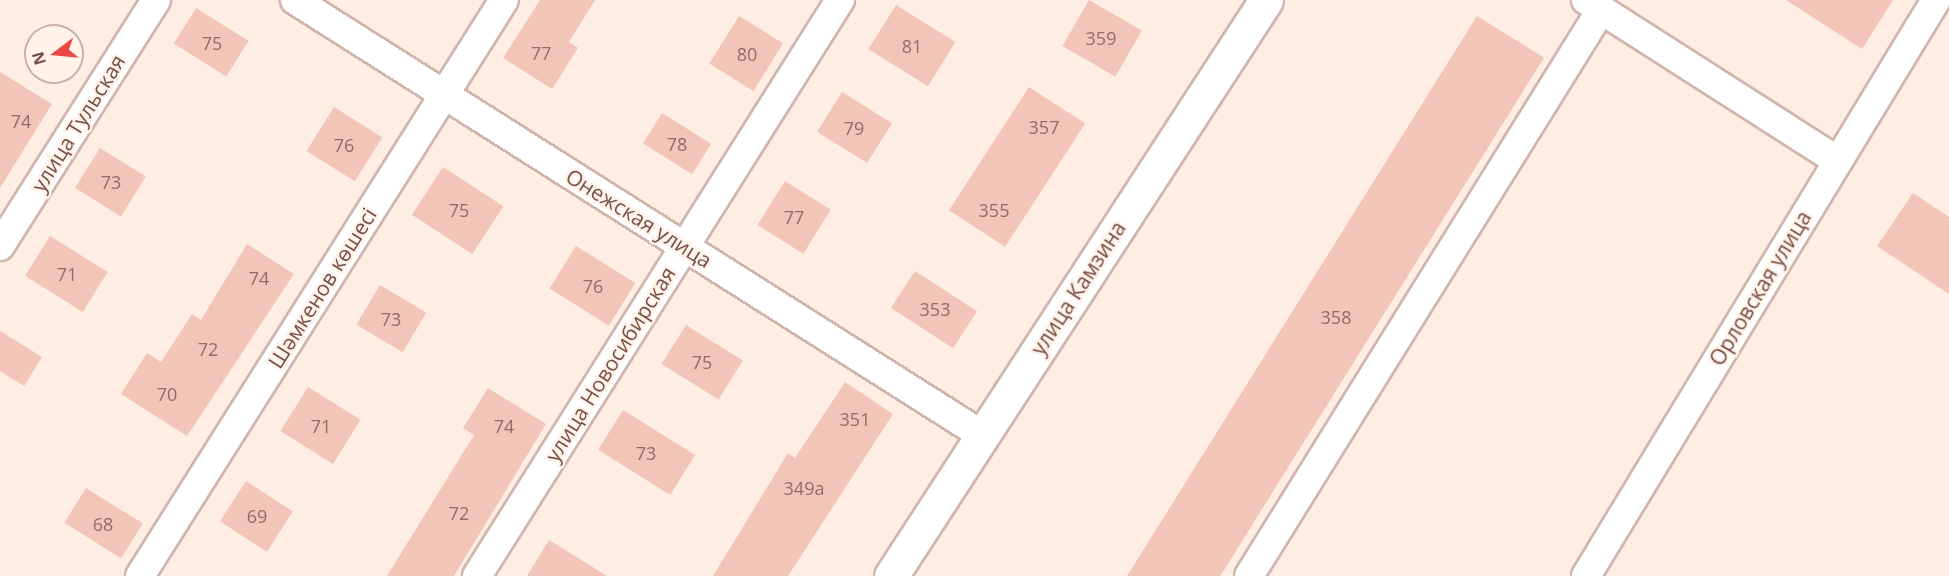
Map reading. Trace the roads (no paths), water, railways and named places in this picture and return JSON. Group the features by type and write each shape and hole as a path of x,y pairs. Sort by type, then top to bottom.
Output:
{"main road":[{"name":"улица Камзина","path":"891,576 1266,0"}],"street":[{"name":"улица Тульская","path":"0,246 156,0"},
{"name":"Онежская улица","path":"295,0 982,435"},
{"name":"Шәмкенов көшесі","path":"140,576 504,0"},
{"name":"улица Новосибирская","path":"477,576 840,0"},
{"name":"Орловская улица","path":"1586,576 1836,160 1936,0"},
{"path":"1249,576 1594,5 1836,160"}]}
